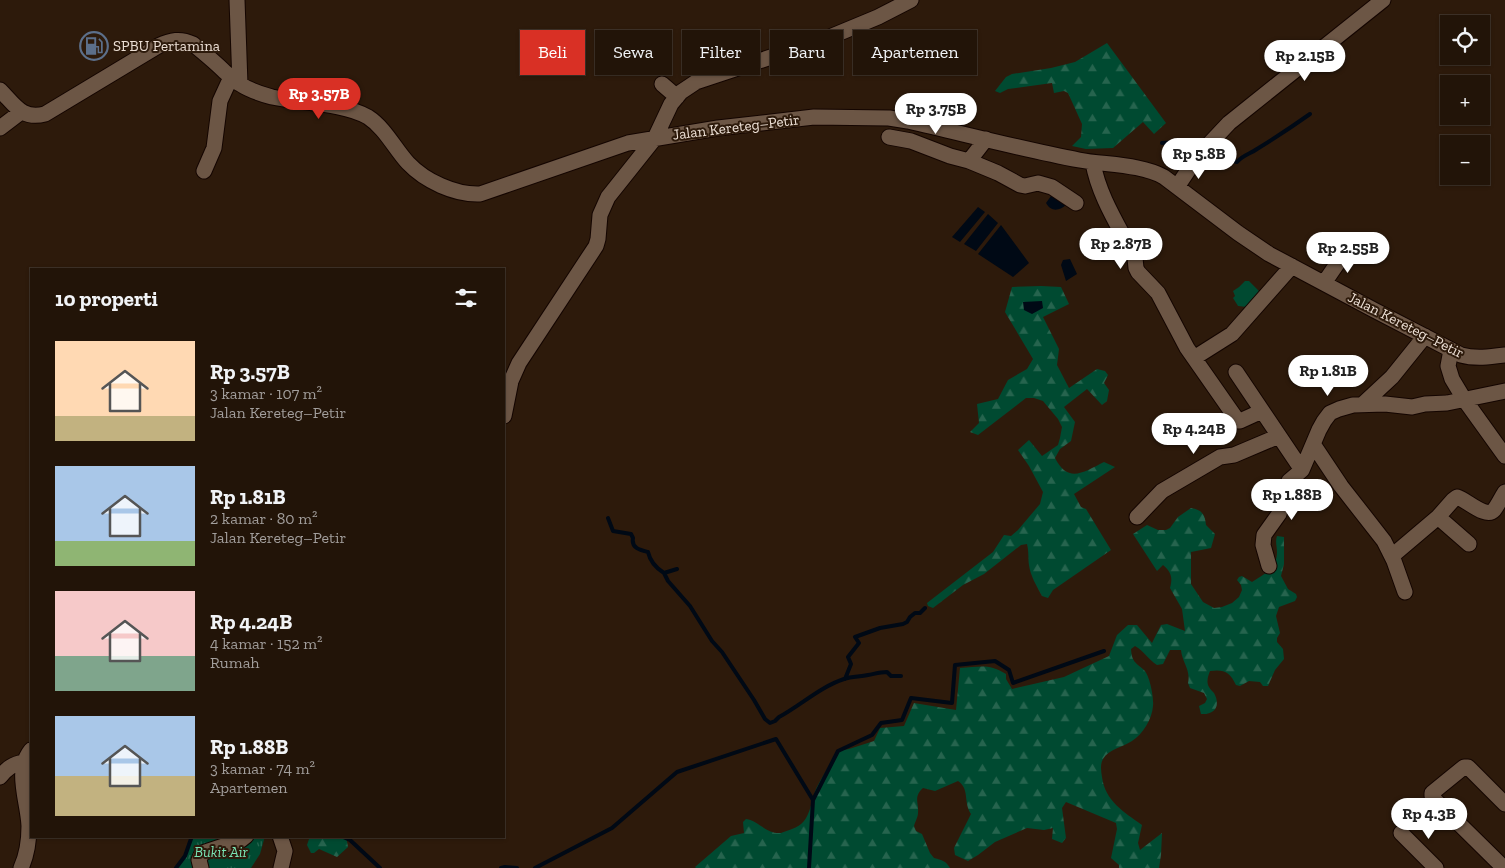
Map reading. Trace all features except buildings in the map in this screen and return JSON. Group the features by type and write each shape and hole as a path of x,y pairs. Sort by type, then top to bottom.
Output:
{"street":[{"path":"204,170 214,148 220,101 236,80 237,0"},
{"path":"505,406 507,386 514,371 596,246 600,215 608,197 655,138 671,104 681,92 696,82 825,39 878,18 911,0"},
{"path":"1177,187 1197,157 1228,123 1383,0"},
{"name":"Jalan Kereteg–Petir","path":"21,112 33,116 45,114 158,46 176,39 194,44 236,80 271,96 350,110 367,117 378,125 408,164 416,171 437,184 458,192 470,194 480,194 628,142 718,128 814,117 889,118 908,121 1093,163 1149,170 1164,177 1256,245 1451,350 1468,357 1505,355"},
{"path":"662,84 677,96"},
{"path":"0,90 21,112 0,128"},
{"path":"890,137 911,141 969,161 1020,185 1038,184 1052,187 1076,203"},
{"path":"969,161 986,139"},
{"path":"1093,163 1095,176 1135,258 1136,268 1158,293 1194,358 1238,420 1240,421 1262,411"},
{"path":"1324,283 1348,248"},
{"path":"1194,358 1232,334 1292,266"},
{"path":"1363,404 1392,377 1425,336"},
{"path":"1451,350 1448,371 1464,399 1505,456"},
{"path":"1236,372 1302,470"},
{"path":"1269,566 1262,545 1264,535 1279,514 1290,482 1302,470 1324,421 1330,413 1346,407 1363,404 1412,407 1505,390"},
{"path":"1137,517 1162,491 1220,456 1234,455 1279,436"},
{"path":"1313,444 1341,486 1384,541 1392,556 1405,592"},
{"path":"1392,556 1438,517 1457,497 1484,513 1489,513 1493,511 1505,492"},
{"path":"1438,517 1469,544"},
{"path":"0,778 13,764 27,756"},
{"path":"21,868 25,859 29,825 22,773 27,756"},
{"path":"1504,868 1435,800 1432,793 1464,767 1468,768 1505,804"},
{"path":"1402,833 1436,868"},
{"path":"200,868 199,860 202,853 244,838"},
{"path":"281,838 284,851 281,868"}],"green space":[{"path":"1107,43 1166,123 1154,134 1143,122 1113,148 1086,149 1072,146 1081,137 1082,124 1068,93 1064,91 1054,93 1052,83 1008,89 1000,93 995,91 1006,77 1012,74 1075,62"},
{"path":"1245,281 1249,281 1263,295 1247,307 1238,306 1233,298 1235,296 1233,291"},
{"path":"1012,287 1061,287 1069,304 1043,317 1059,349 1057,365 1069,388 1097,369 1105,371 1108,375 1104,383 1109,390 1107,401 1102,405 1087,389 1064,407 1075,422 1071,441 1060,449 1055,458 1065,471 1077,474 1104,462 1115,467 1074,494 1081,507 1086,509 1111,550 1053,590 1048,598 1042,596 1032,577 1027,544 1021,545 984,574 963,585 933,608 928,606 927,603 993,552 1004,535 1011,536 1018,530 1040,504 1043,492 1018,450 1029,440 1042,456 1058,445 1062,427 1043,401 1026,398 978,435 970,432 979,423 977,404 998,399 1008,380 1027,369 1033,359 1005,312"},
{"path":"1191,508 1202,513 1206,525 1215,534 1211,548 1191,552 1191,584 1203,602 1214,608 1222,607 1232,603 1239,597 1242,590 1237,580 1239,577 1242,576 1252,582 1269,570 1275,563 1277,536 1284,537 1284,564 1281,576 1288,589 1296,594 1297,597 1295,601 1279,607 1276,616 1280,633 1277,642 1283,649 1284,659 1275,670 1268,686 1263,686 1260,682 1249,681 1240,686 1236,685 1226,672 1210,671 1208,677 1209,688 1214,693 1217,706 1210,713 1201,714 1199,706 1205,703 1207,699 1204,693 1190,688 1181,650 1170,650 1163,664 1157,665 1135,646 1131,649 1133,659 1146,673 1151,687 1153,706 1151,716 1146,726 1136,738 1112,750 1103,759 1101,772 1104,785 1111,799 1142,825 1138,843 1140,850 1162,833 1159,868 1119,868 1119,865 1111,858 1117,829 1116,823 1066,802 1062,808 1066,838 1062,843 1052,839 1053,828 1044,830 1027,828 995,842 968,861 955,855 954,848 971,814 967,805 964,788 958,781 935,791 923,788 920,791 917,797 918,815 914,826 916,831 922,834 934,858 944,861 950,868 695,867 731,836 744,833 743,822 746,819 776,833 799,826 807,816 815,791 838,751 874,741 880,728 904,726 914,703 956,710 960,668 984,666 994,668 1006,674 1006,679 1012,689 1064,677 1109,656 1117,635 1128,625 1137,625 1152,643 1161,625 1167,624 1185,631 1182,609 1170,588 1170,572 1163,565 1157,571 1133,534 1147,525 1158,530 1166,530 1170,528 1178,517"},
{"name":"Bukit Air","path":"191,838 264,838 260,854 251,868 176,868 185,856"},
{"path":"309,838 346,838 348,847 337,857 319,849 311,853 307,845"}],"shaded area":[{"path":"1056,195 1066,205 1055,210 1046,203 1051,196"},
{"path":"978,207 985,212 960,242 952,237"},
{"path":"988,214 998,223 976,251 964,244"},
{"path":"1001,225 1029,263 1013,277 978,254"},
{"path":"1070,259 1077,274 1066,281 1061,265 1063,260"},
{"path":"1042,301 1043,308 1032,314 1024,310 1023,302"}],"waterway":[{"path":"1206,152 1216,157 1237,162 1310,114"},
{"path":"1162,143 1179,142 1200,149"},
{"path":"608,518 613,531 631,534 633,544 639,549 648,552 656,567 661,571 664,573 677,569"},
{"path":"664,573 668,581 690,606 765,719 770,723 835,682 850,677 884,672 891,676 901,676"},
{"path":"845,679 851,664 848,657 859,643 855,637 880,628 903,624 915,613 920,613 925,608"},
{"path":"809,868 813,800 838,751 872,735 881,723 902,720 911,698 952,703 955,665 995,661 1009,670 1013,683 1104,651"},
{"path":"535,868 612,828 677,772 776,739 813,800"},
{"path":"176,868 185,856 191,838"},
{"path":"346,838 380,868"},
{"path":"501,868 517,868"}],"place":[{"name":"SPBU Pertamina","path":"94,46"}]}
